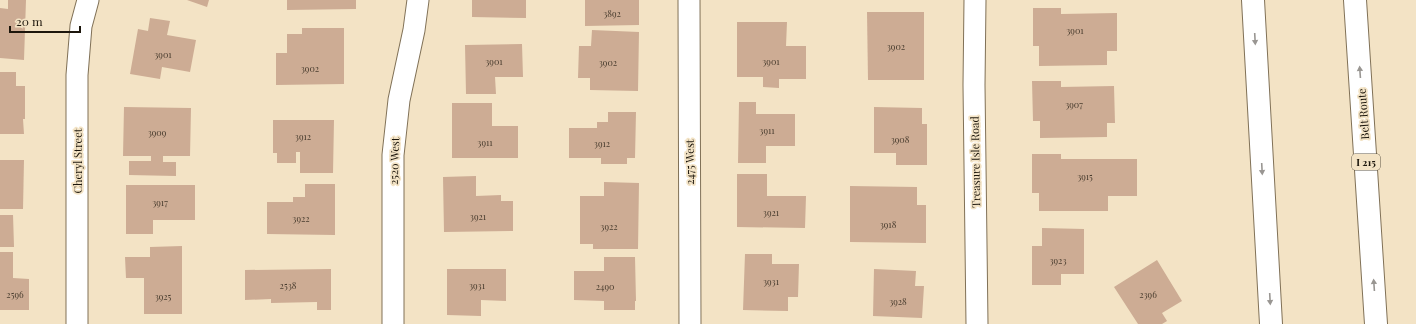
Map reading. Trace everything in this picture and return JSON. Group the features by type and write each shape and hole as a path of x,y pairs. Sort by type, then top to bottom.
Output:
{"highway":[{"path":"1253,0 1271,324"},
{"name":"Belt Route","path":"1355,0 1376,324"}],"street":[{"name":"Cheryl Street","path":"77,324 77,75 81,26 88,0"},
{"name":"2520 West","path":"393,324 393,155 399,100 414,30 418,0"},
{"name":"2475 West","path":"689,0 690,324"},
{"name":"Treasure Isle Road","path":"975,0 974,85 978,324"}],"building":[{"path":"8,0 26,0 24,60 0,58 0,8 8,9"},
{"path":"187,0 209,0 207,7"},
{"path":"287,0 356,0 356,9 287,10"},
{"path":"472,0 526,0 526,18 472,17"},
{"path":"585,0 639,0 639,25 585,26"},
{"path":"1033,8 1061,8 1061,14 1117,13 1117,51 1107,51 1107,65 1039,66 1039,46 1033,46"},
{"path":"867,12 924,12 924,80 868,80"},
{"path":"150,18 170,21 167,35 196,40 190,72 162,67 160,79 130,74 138,29 148,31"},
{"path":"737,22 787,22 786,46 806,46 806,79 779,79 779,88 763,87 763,77 737,77"},
{"path":"302,28 344,28 344,84 276,85 276,53 287,53 287,34 302,34"},
{"path":"592,30 639,32 638,91 590,90 590,78 578,78 579,46 591,46"},
{"path":"522,44 523,77 495,77 496,94 466,94 465,45"},
{"path":"0,72 16,72 16,86 25,86 25,119 23,119 24,134 0,134"},
{"path":"1032,81 1061,81 1061,87 1114,86 1115,123 1107,123 1107,137 1040,138 1040,121 1033,121"},
{"path":"739,102 756,102 756,114 795,114 795,146 766,146 766,163 738,163"},
{"path":"452,103 492,103 492,126 518,126 518,158 452,158"},
{"path":"124,107 191,108 190,156 163,156 163,162 176,162 176,176 129,175 129,161 151,161 151,156 123,156"},
{"path":"874,107 922,108 922,124 927,124 927,165 896,165 896,153 874,153"},
{"path":"608,112 636,112 635,158 627,158 627,164 601,164 601,158 569,158 569,128 597,128 597,122 608,122"},
{"path":"273,120 334,120 333,173 300,173 300,152 296,152 296,163 277,163 277,153 273,153"},
{"path":"1032,154 1061,154 1061,159 1137,159 1137,196 1108,196 1108,211 1039,211 1039,193 1032,193"},
{"path":"0,160 24,160 23,209 0,209"},
{"path":"737,174 767,174 767,196 806,196 805,228 737,227"},
{"path":"476,176 476,196 501,195 501,201 513,201 513,231 444,232 443,177"},
{"path":"604,182 639,183 638,249 593,249 593,244 580,244 580,196 604,196"},
{"path":"305,184 335,184 335,235 267,234 267,202 293,202 293,197 305,197"},
{"path":"126,185 195,185 195,220 153,220 153,234 126,234"},
{"path":"850,186 917,187 917,205 926,205 926,243 850,242"},
{"path":"0,215 13,215 14,247 0,247"},
{"path":"1042,228 1084,229 1084,274 1061,274 1061,285 1032,285 1032,246 1042,246"},
{"path":"182,246 182,314 144,314 144,278 126,278 125,257 150,257 150,247"},
{"path":"0,252 13,252 13,278 29,279 29,310 0,310"},
{"path":"745,254 772,254 772,264 799,264 798,297 788,297 788,311 743,310"},
{"path":"604,257 635,257 635,310 604,310 604,301 574,300 574,271 604,271"},
{"path":"1157,260 1182,301 1162,313 1167,321 1162,324 1138,324 1114,287"},
{"path":"331,269 331,310 317,310 317,302 271,303 271,299 245,300 245,270"},
{"path":"447,269 506,269 506,301 481,300 481,316 447,315"},
{"path":"874,269 916,271 915,286 924,286 922,318 873,316"}]}
